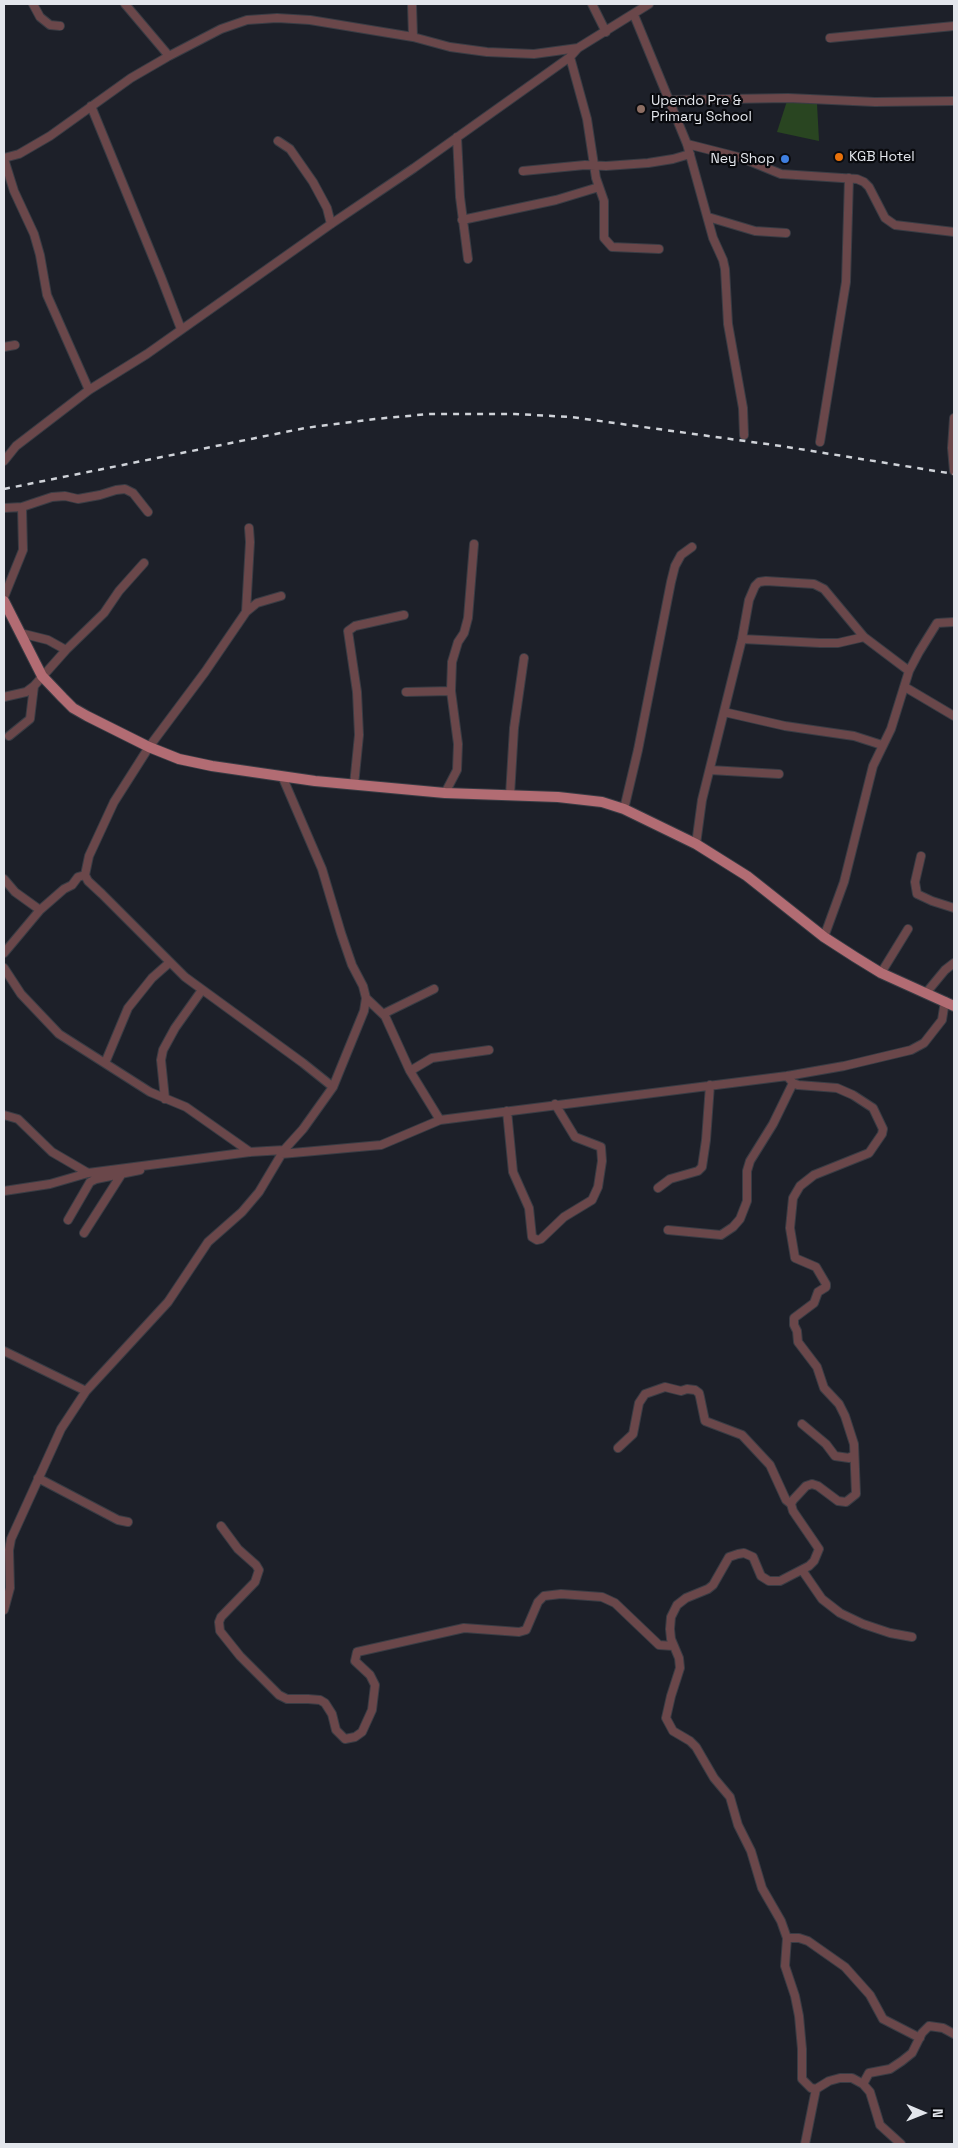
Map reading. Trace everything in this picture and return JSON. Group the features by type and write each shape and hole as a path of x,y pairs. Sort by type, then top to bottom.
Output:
{"main road":[{"path":"4,599 42,676 73,708 149,747 179,759 212,766 282,776 445,793 558,797 602,802 624,809 696,844 747,876 824,937 881,972 949,1004"}],"street":[{"path":"33,4 40,16 50,25 60,26"},
{"path":"125,4 169,56"},
{"path":"412,4 413,37"},
{"path":"592,4 606,32"},
{"path":"4,461 16,446 89,390 147,354 570,57 578,48 649,4"},
{"path":"634,15 687,144 725,269 727,312 743,408 744,435"},
{"path":"89,390 47,295 34,234 14,191 4,159 19,154 50,136 131,78 169,56 221,29 247,20 277,18 310,20 413,37 450,47 487,52 534,54 578,48"},
{"path":"830,38 954,26"},
{"path":"570,57 587,119 599,187 604,201 603,232 608,244 619,248 659,249"},
{"path":"668,100 788,98 874,102 954,101"},
{"path":"91,106 181,329"},
{"path":"457,137 462,220 468,259"},
{"path":"278,141 290,149 313,182 327,208 331,224"},
{"path":"687,144 742,158 781,174 849,178 864,182 869,187 885,218 895,225 954,232"},
{"path":"523,170 663,161 690,154"},
{"path":"820,442 846,282 849,178"},
{"path":"462,220 556,200 599,187"},
{"path":"708,218 755,231 786,233"},
{"path":"4,347 15,345"},
{"path":"954,418 952,448 954,471"},
{"path":"4,508 22,507 52,497 64,496 78,499 116,490 125,490 133,493 148,512"},
{"path":"4,599 23,550 22,507"},
{"path":"246,612 249,528"},
{"path":"445,793 457,770 458,758 451,691 454,655 458,642 464,633 468,618 474,544"},
{"path":"624,809 638,750 675,566 681,555 692,547"},
{"path":"4,697 26,692 34,686 66,650 104,613 119,591 144,563"},
{"path":"696,844 702,800 742,640 750,600 755,586 759,582 766,580 814,584 824,589 864,637 909,671"},
{"path":"281,596 257,603 246,612 200,679 149,747 114,802 89,856 85,874 88,881 169,963 202,990 275,1042 332,1087"},
{"path":"354,785 359,735 357,692 348,631 355,626 404,615"},
{"path":"824,937 844,882 866,790 882,744 891,729 909,671 937,623 954,622"},
{"path":"20,633 48,640 66,650"},
{"path":"742,640 838,643 864,637"},
{"path":"510,795 514,728 524,658"},
{"path":"9,736 30,719 34,686"},
{"path":"905,687 954,716"},
{"path":"406,692 451,691"},
{"path":"724,712 784,726 854,736 882,744"},
{"path":"710,770 779,774"},
{"path":"282,776 322,869 341,933 366,998 383,1014 410,1071 440,1120"},
{"path":"921,856 915,882 917,894 932,902 954,908"},
{"path":"4,953 40,910 64,889 72,885 78,877 85,874"},
{"path":"4,880 15,892 40,910"},
{"path":"881,972 908,929"},
{"path":"105,1063 128,1008 152,978 169,963"},
{"path":"926,993 945,970 954,963"},
{"path":"4,968 21,994 47,1024 59,1034 165,1099 186,1107 250,1152"},
{"path":"383,1014 434,989"},
{"path":"165,1099 161,1060 163,1050 175,1028 202,990"},
{"path":"4,1610 10,1588 6,1549 61,1429 86,1391 168,1302 208,1242 242,1212 259,1192 283,1152 303,1129 332,1087 364,1011 366,998"},
{"path":"4,1191 50,1184 88,1173 250,1152 283,1152 381,1145 440,1120 787,1076 844,1066 911,1050 924,1043 935,1031 949,1004"},
{"path":"410,1071 432,1058 489,1050"},
{"path":"787,1076 793,1083 798,1085 838,1088 852,1095 872,1108 882,1129 882,1134 869,1153 814,1175 800,1186 793,1198 790,1228 795,1258 816,1267 826,1284 818,1292 814,1303 794,1318 794,1325 797,1331 798,1342 817,1367 824,1388 837,1400 846,1416 854,1444 857,1491 854,1497 846,1502 838,1501 818,1486 810,1484 796,1496 791,1504"},
{"path":"668,1230 721,1235 733,1227 740,1219 747,1201 750,1162 773,1124 793,1083"},
{"path":"658,1188 670,1179 698,1171 702,1167 710,1085"},
{"path":"507,1111 513,1172 529,1208 532,1237 537,1240 541,1239 564,1217 592,1200 598,1186 602,1161 600,1147 574,1137 555,1104"},
{"path":"4,1115 18,1119 52,1152 88,1173"},
{"path":"68,1220 90,1182 139,1170 142,1166"},
{"path":"84,1232 121,1175"},
{"path":"4,1352 86,1391"},
{"path":"618,1448 633,1434 639,1403 644,1394 665,1387 681,1391 687,1389 695,1390 699,1393 705,1421 742,1435 770,1464 786,1500 791,1504 793,1511 820,1549 814,1561 780,1582 769,1581 761,1576 753,1557 749,1554 738,1554 729,1557 713,1585 706,1591 686,1598 677,1605 671,1617 670,1629 679,1658 680,1668 668,1706 667,1723 673,1731 696,1747 714,1778 730,1798 738,1825 751,1852 762,1888 781,1921 787,1938 785,1966 795,1996 799,2016 802,2079 806,2084 816,2089"},
{"path":"802,1424 826,1444 835,1456 849,1458 854,1455"},
{"path":"38,1478 118,1520 128,1522"},
{"path":"221,1526 238,1549 256,1565 258,1570 255,1582 221,1617 220,1631 240,1656 279,1695 287,1699 320,1700 325,1703 332,1714 336,1730 345,1739 355,1737 362,1732 372,1710 374,1685 370,1675 355,1662 357,1652 464,1628 519,1632 526,1630 538,1602 544,1596 561,1594 602,1598 614,1603 659,1645 674,1646"},
{"path":"802,1570 822,1599 840,1613 863,1624 890,1633 912,1637"},
{"path":"787,1938 799,1938 808,1941 845,1967 870,1996 882,2019 920,2038"},
{"path":"863,2084 869,2073 890,2069 912,2053 929,2026 943,2028 954,2034"},
{"path":"805,2144 816,2089 829,2081 840,2078 852,2078 863,2084 870,2092 880,2125 901,2144"}],"green space":[{"path":"787,101 817,104 819,141 777,132"}],"railway":[{"path":"4,489 305,428 429,414 515,414 571,417 781,446 954,474"}],"place":[{"name":"Upendo Pre & Primary School","path":"641,109"},
{"name":"KGB Hotel","path":"839,157"},
{"name":"Ney Shop","path":"785,159"}]}
